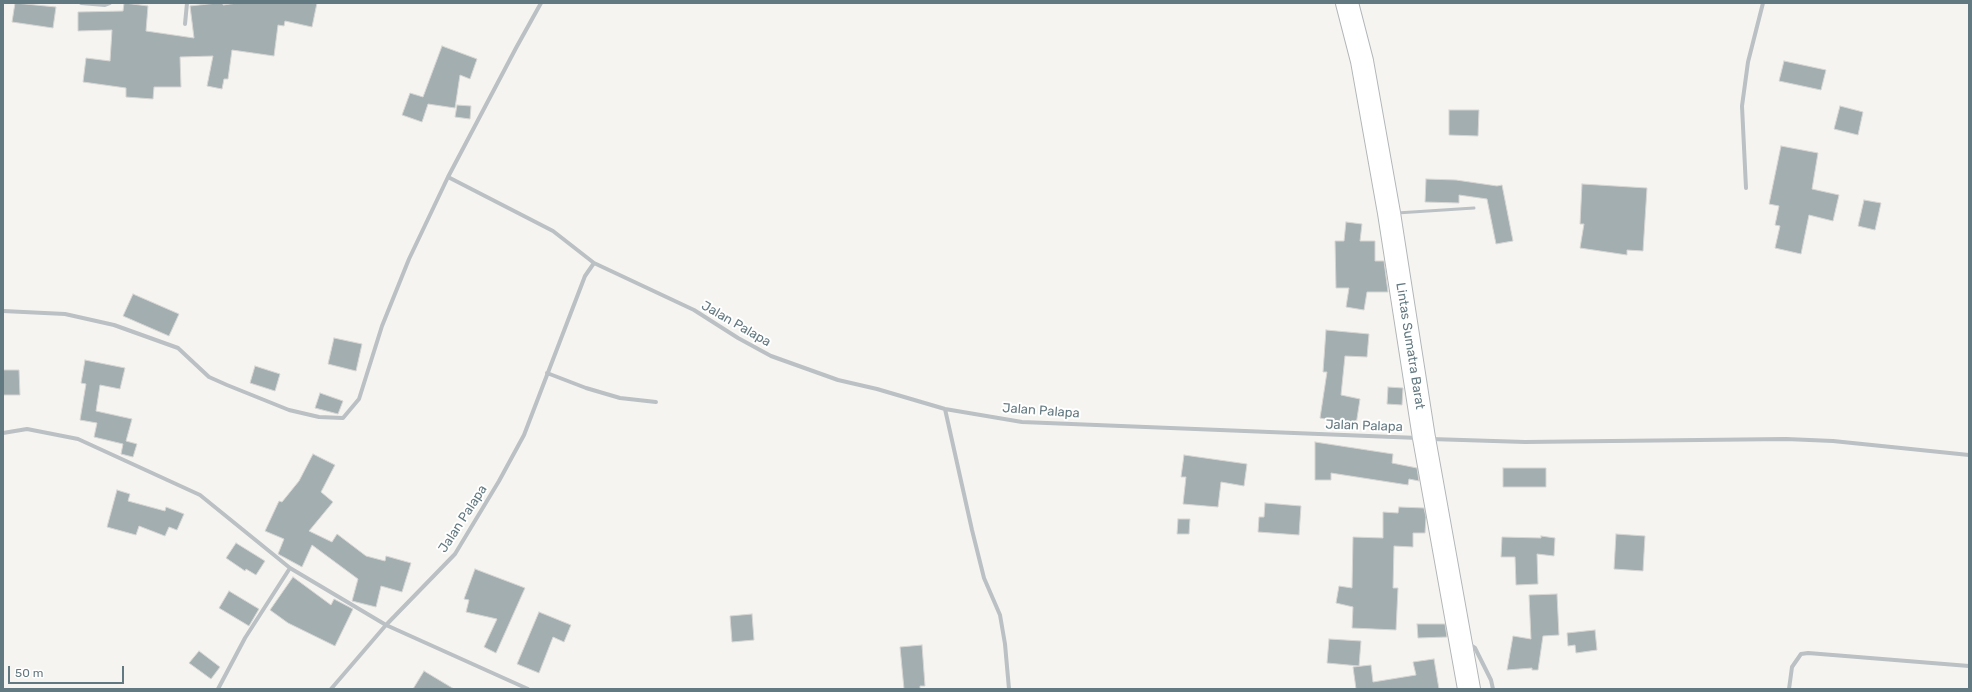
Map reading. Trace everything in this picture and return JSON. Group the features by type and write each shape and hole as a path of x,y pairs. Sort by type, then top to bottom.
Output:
{"highway":[{"name":"Lintas Sumatra Barat","path":"1347,3 1362,61 1389,213 1424,438 1468,689"}],"street":[{"path":"80,3 104,5 110,3"},
{"path":"185,24 187,3"},
{"path":"3,310 65,314 114,325 178,348 209,377 289,410 319,417 343,418 359,399 382,326 408,259 448,177 541,3"},
{"path":"1746,188 1742,106 1748,62 1763,3"},
{"path":"448,177 553,231 594,263"},
{"name":"Jalan Palapa","path":"331,689 386,625 454,554 499,481 524,435 585,276 594,263 694,310 738,338 771,356 838,380 877,389 945,409 1022,422 1525,442 1786,439 1840,442 1969,455"},
{"path":"547,373 586,388 620,398 656,402"},
{"path":"945,409 984,578 1000,615 1005,644 1009,689"},
{"path":"3,433 27,429 78,439 200,495 290,568 386,625 528,689"},
{"path":"218,689 245,638 290,568"},
{"path":"1459,636 1475,648 1491,680 1493,689"},
{"path":"1789,689 1792,667 1801,654 1808,653 1969,666"}],"lane":[{"path":"1389,213 1474,208"}],"building":[{"path":"15,3 56,7 53,28 12,22"},
{"path":"124,3 148,6 146,31 194,38 190,6 217,3 223,3 223,5 237,3 317,3 312,27 285,21 284,26 278,25 274,56 232,50 228,79 224,79 222,89 207,86 213,56 180,57 181,87 154,87 153,99 126,97 126,88 83,82 86,58 110,61 112,30 78,31 78,12 123,11"},
{"path":"442,46 477,59 470,79 460,75 455,108 428,104 422,122 402,115 410,93 423,97"},
{"path":"1784,61 1826,70 1821,90 1779,81"},
{"path":"457,105 471,106 470,119 455,117"},
{"path":"1840,106 1863,112 1858,135 1834,129"},
{"path":"1449,110 1479,110 1478,136 1449,135"},
{"path":"1781,146 1818,153 1812,189 1839,195 1833,221 1809,215 1801,254 1775,248 1780,226 1775,225 1779,206 1769,204"},
{"path":"1426,179 1456,180 1497,186 1502,185 1513,241 1496,244 1487,199 1459,195 1459,203 1425,202"},
{"path":"1582,184 1647,188 1643,251 1627,250 1627,255 1580,248 1584,224 1580,224"},
{"path":"1864,200 1881,203 1875,230 1858,226"},
{"path":"1346,222 1362,224 1360,241 1375,241 1375,261 1384,261 1388,292 1367,292 1364,310 1346,307 1349,288 1336,288 1335,241 1344,241"},
{"path":"133,294 179,314 169,336 123,316"},
{"path":"1326,330 1369,334 1367,357 1345,356 1341,395 1360,399 1356,425 1320,418 1327,372 1323,372"},
{"path":"334,338 362,344 356,371 328,364"},
{"path":"85,360 125,368 120,389 100,385 96,411 132,419 126,441 137,444 133,457 121,454 123,444 94,437 97,423 80,420 86,384 81,383"},
{"path":"255,366 280,374 275,391 250,383"},
{"path":"3,370 19,370 20,395 3,395"},
{"path":"1388,387 1403,388 1402,405 1387,404"},
{"path":"320,393 343,401 338,414 315,408"},
{"path":"1315,442 1393,454 1392,463 1417,468 1419,481 1409,479 1408,485 1331,473 1331,480 1315,480"},
{"path":"313,454 335,465 321,492 333,502 309,531 332,542 337,534 366,556 385,561 386,556 411,563 402,592 381,586 376,607 352,601 358,579 312,545 302,567 278,554 284,539 265,531 279,501 282,502 299,481"},
{"path":"1184,455 1247,464 1244,486 1221,482 1218,507 1183,504 1186,477 1181,477"},
{"path":"1503,468 1546,468 1546,487 1503,487"},
{"path":"117,490 130,494 128,501 165,511 166,507 184,514 177,530 169,527 165,536 139,526 136,535 107,527"},
{"path":"1265,503 1301,506 1299,535 1258,532 1259,517 1264,517"},
{"path":"1399,507 1424,508 1426,517 1425,533 1413,533 1413,547 1394,546 1393,588 1398,588 1396,630 1352,628 1353,607 1336,603 1339,586 1352,588 1353,537 1383,538 1383,512 1398,513"},
{"path":"1178,519 1190,519 1189,534 1177,534"},
{"path":"1616,534 1645,536 1643,571 1614,569"},
{"path":"1541,536 1555,538 1554,556 1537,554 1538,584 1516,585 1515,557 1501,557 1502,537 1541,538"},
{"path":"236,543 265,561 256,575 246,569 245,571 226,558"},
{"path":"475,569 525,588 496,653 484,647 497,619 466,612 469,600 464,599"},
{"path":"293,577 331,605 334,599 353,609 335,646 288,623 270,610"},
{"path":"229,591 259,609 249,626 219,608"},
{"path":"1557,594 1559,635 1543,636 1538,670 1532,670 1532,668 1507,670 1513,636 1531,639 1529,595"},
{"path":"539,612 571,625 564,642 553,637 539,673 517,664"},
{"path":"752,614 754,640 732,642 730,616"},
{"path":"1417,624 1445,624 1447,637 1418,638"},
{"path":"1595,630 1597,650 1576,653 1575,645 1568,646 1567,633"},
{"path":"1329,639 1361,641 1359,666 1327,663"},
{"path":"922,645 925,686 920,686 920,689 904,689 900,647"},
{"path":"199,651 220,667 211,679 189,663"},
{"path":"1434,659 1439,689 1356,689 1353,667 1371,665 1373,682 1416,675 1413,662"},
{"path":"424,671 454,689 413,689"}]}
